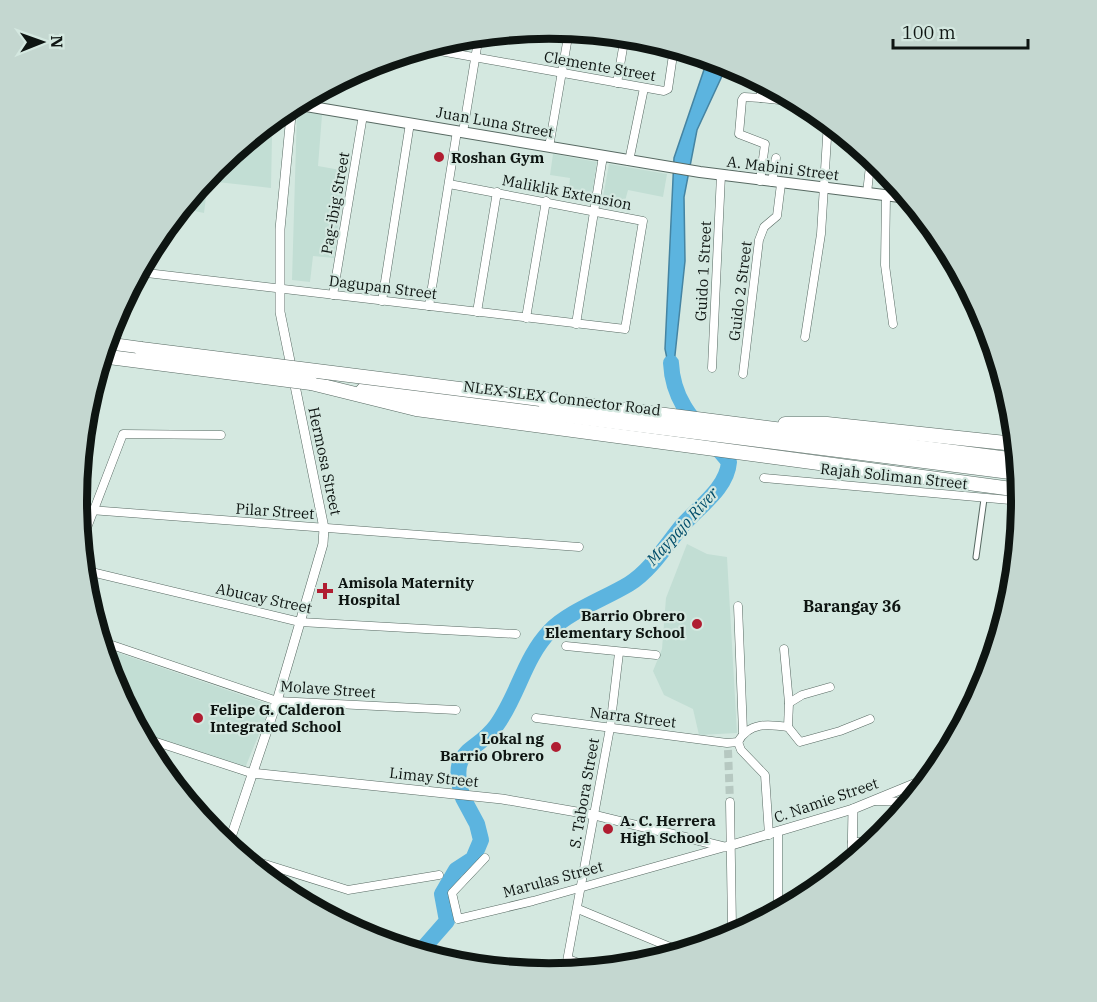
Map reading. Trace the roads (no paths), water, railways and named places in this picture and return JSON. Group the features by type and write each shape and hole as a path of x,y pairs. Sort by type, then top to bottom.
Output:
{"highway":[{"name":"NLEX-SLEX Connector Road","path":"114,345 1009,459"},
{"name":"NLEX-SLEX Connector Road","path":"109,357 1010,472"},
{"path":"311,383 416,409 1011,489"},
{"path":"747,426 827,424 1007,443"}],"main road":[{"name":"Juan Luna Street","path":"309,106 690,170"},
{"name":"A. Mabini Street","path":"690,170 777,183 896,196"}],"street":[{"path":"549,147 567,40"},
{"path":"429,306 449,184 477,45"},
{"path":"617,83 623,45"},
{"name":"Clemente Street","path":"443,52 667,91 673,56"},
{"path":"629,161 644,88"},
{"path":"761,91 761,98"},
{"path":"760,180 765,144 739,134 742,98 777,100"},
{"name":"Pag-ibig Street","path":"333,295 363,115"},
{"name":"Hermosa Street","path":"231,836 277,700 323,544 324,528 280,312 280,229 292,117"},
{"path":"382,301 410,123"},
{"path":"805,338 821,234 827,132"},
{"path":"576,324 603,156"},
{"name":"Guido 2 Street","path":"743,374 759,240 764,227 777,216 776,158"},
{"path":"867,193 870,169"},
{"name":"Guido 1 Street","path":"712,368 721,175"},
{"name":"Maliklik Extension","path":"449,184 643,221 626,329"},
{"path":"477,312 497,192"},
{"path":"886,195 885,265 893,324"},
{"path":"526,318 546,201"},
{"name":"Dagupan Street","path":"146,273 626,329"},
{"path":"87,528 123,434 221,435"},
{"name":"Rajah Soliman Street","path":"764,478 1011,500"},
{"path":"976,557 984,499"},
{"name":"Pilar Street","path":"87,511 579,547"},
{"name":"Abucay Street","path":"92,572 300,622 516,634"},
{"path":"738,606 743,732 738,741 741,750 765,775 773,833 777,902"},
{"name":"Molave Street","path":"109,644 277,700 456,710"},
{"path":"566,646 656,655"},
{"path":"784,649 789,703 788,727 800,742 840,731 870,719"},
{"name":"S. Tabora Street","path":"567,962 610,728 619,653"},
{"path":"789,703 802,695 830,687"},
{"name":"Narra Street","path":"536,718 727,746 738,741"},
{"path":"743,732 754,726 788,727"},
{"name":"Limay Street","path":"154,741 251,773 492,798 594,815 727,847"},
{"name":"C. Namie Street","path":"727,847 852,809 913,784"},
{"path":"873,801 899,802"},
{"path":"730,802 727,847 732,925"},
{"path":"852,809 852,849"},
{"path":"852,842 860,842"},
{"name":"Marulas Street","path":"486,858 452,893 458,919 727,847"},
{"path":"261,863 348,890 439,875"},
{"path":"578,909 669,947"},
{"path":"568,959 576,962"}],"water":[{"path":"705,67 722,73 697,130 684,197 685,261 672,383 665,349 674,158"}],"waterway":[{"name":"Maypajo River","path":"461,791 458,777 462,759 496,726 527,665 550,631 577,611 637,579 723,481 729,462 683,405 677,393 671,363"},
{"name":"Maypajo River","path":"425,946 447,921 442,894 456,870 473,859 481,840 477,824 463,798"}],"tunnel":[{"path":"728,750 730,802"}],"place":[{"name":"Roshan Gym","path":"439,157"},
{"name":"Amisola Maternity Hospital","path":"325,591"},
{"name":"Barrio Obrero Elementary School","path":"697,624"},
{"name":"Felipe G. Calderon Integrated School","path":"198,718"},
{"name":"Lokal ng Barrio Obrero","path":"556,747"},
{"name":"A. C. Herrera High School","path":"608,829"}],"district":[{"name":"Barangay 36","path":"852,606"}]}
